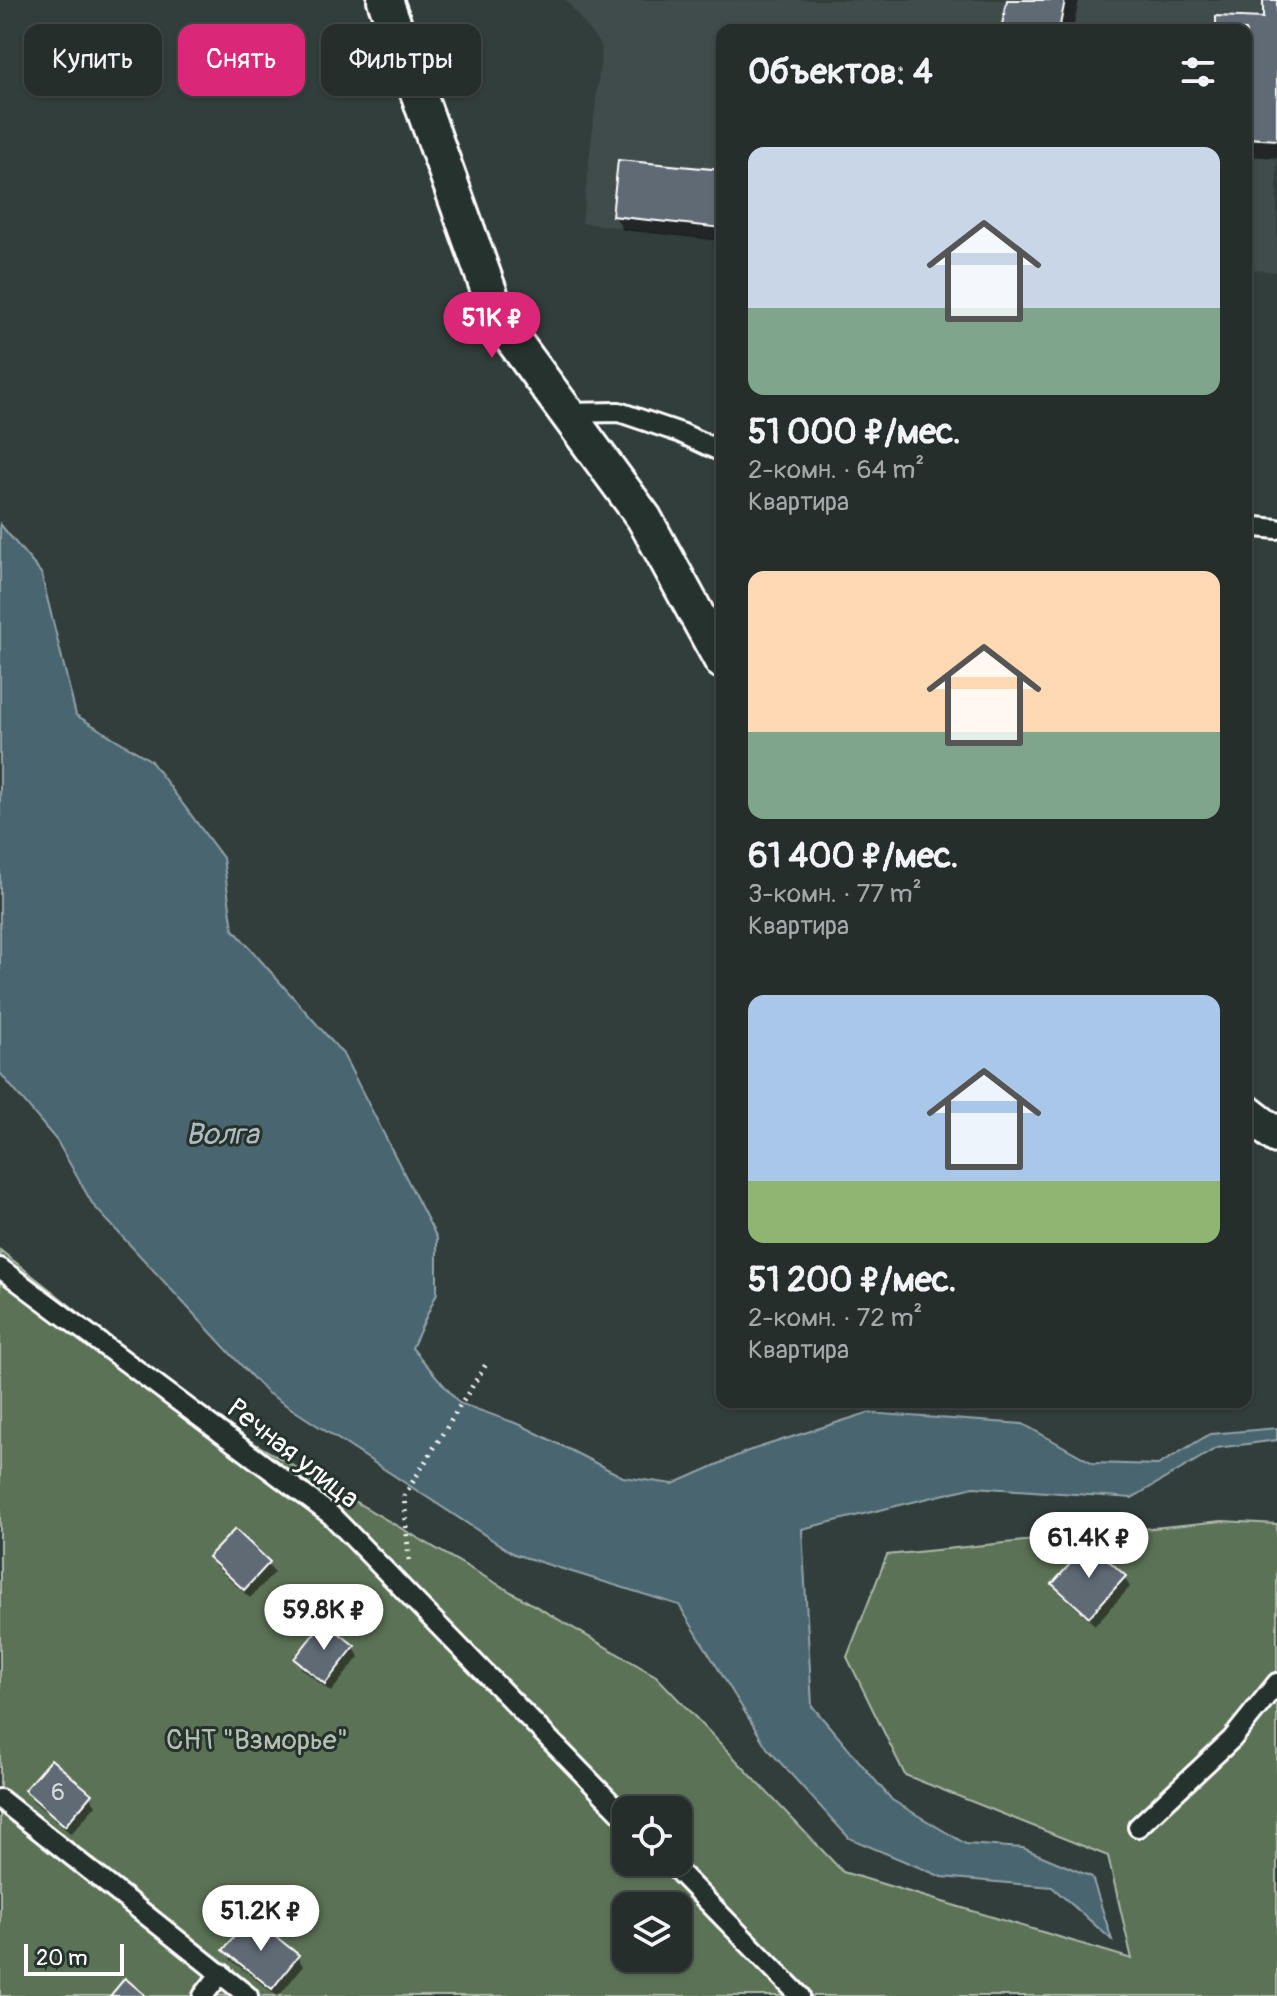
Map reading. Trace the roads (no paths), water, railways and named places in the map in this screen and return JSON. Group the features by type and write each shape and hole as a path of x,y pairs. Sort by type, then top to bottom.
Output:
{"street":[{"path":"385,0 500,322 644,518 716,650"},
{"path":"1252,1117 1277,1136"}],"lane":[{"path":"567,413 619,412 681,433 716,449"},
{"path":"1252,527 1277,529"},
{"name":"Речная улица","path":"0,1268 331,1515 612,1804"},
{"path":"1138,1827 1232,1739 1277,1683"},
{"path":"0,1799 248,1996"},
{"path":"683,1876 800,1996"},
{"path":"203,1996 221,1973"}],"water":[{"name":"Волга","path":"0,524 41,573 76,715 150,760 223,858 233,929 343,1054 437,1238 437,1293 412,1348 459,1403 521,1425 623,1477 673,1484 748,1451 867,1413 1023,1424 1093,1463 1158,1465 1210,1434 1277,1428 1277,1440 1217,1448 1132,1498 974,1487 802,1529 812,1706 892,1800 966,1844 1023,1848 1092,1877 1112,1940 1052,1887 942,1877 849,1838 767,1748 679,1605 514,1554 266,1392 93,1205 57,1141 0,1073"}],"park label":[{"name":"СНТ \"Взморье\"","path":"257,1740"}]}
